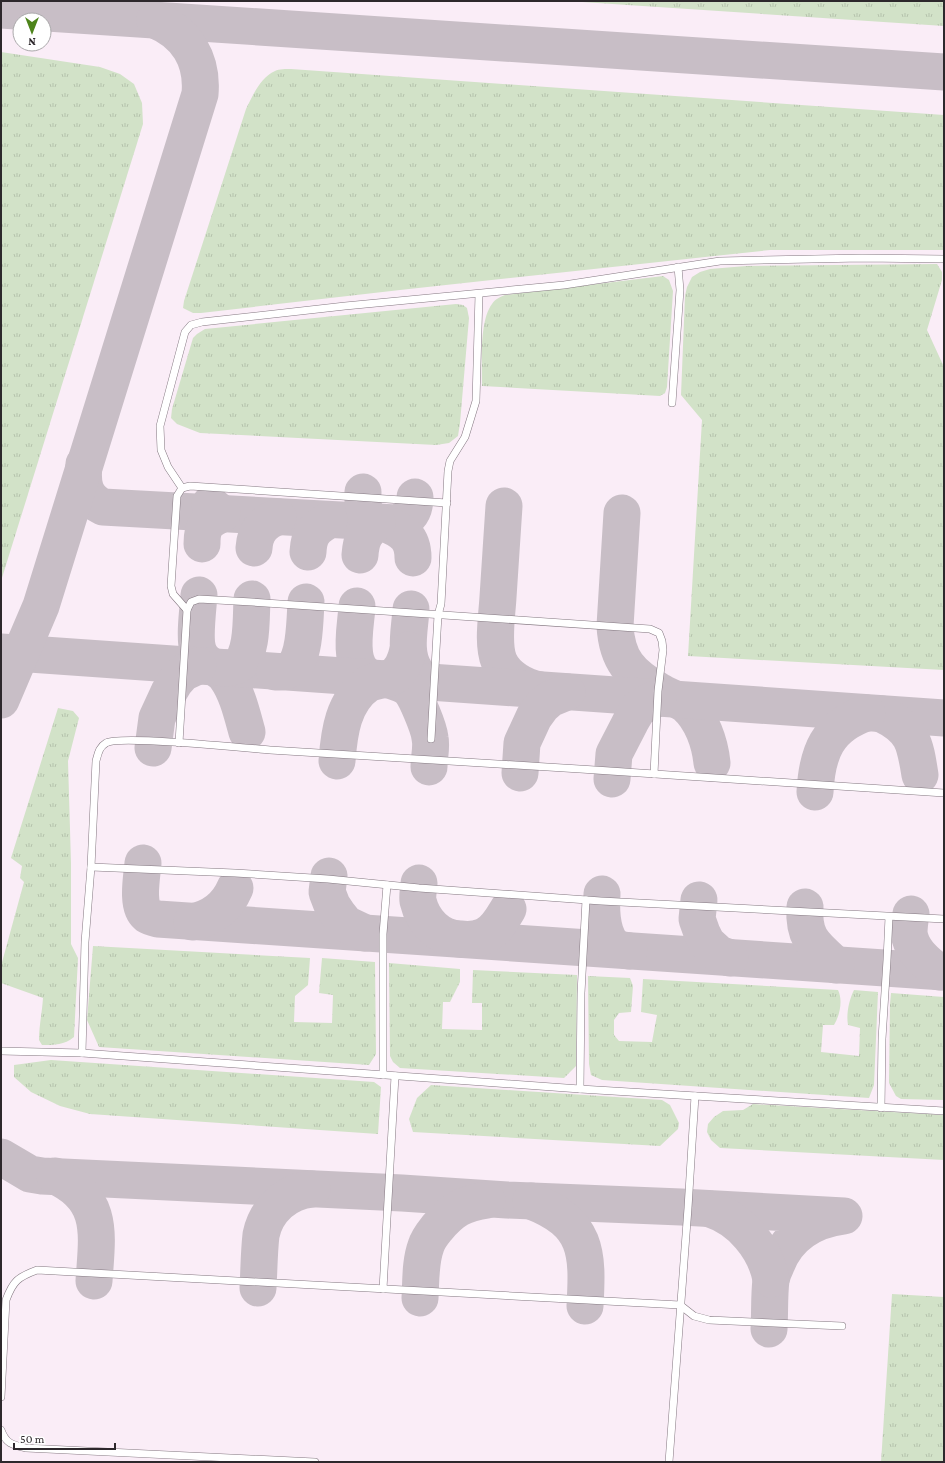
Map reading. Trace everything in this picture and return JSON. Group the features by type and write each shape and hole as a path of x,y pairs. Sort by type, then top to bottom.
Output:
{"lane":[{"path":"182,488 168,466 161,450 160,426 185,332 191,325 202,322 338,307 564,285 678,267 736,260 862,258 944,259"},
{"path":"672,403 680,290 678,267"},
{"path":"431,739 438,615 441,604 448,471 450,461 465,437 476,401 479,294"},
{"path":"187,610 173,594 171,586 177,496 182,488 190,486 447,503"},
{"path":"179,743 187,610 191,602 199,599 650,628 658,633 662,641 663,650 658,691 654,774"},
{"path":"82,1053 86,942 96,761 98,751 107,742 118,740 179,743 944,793"},
{"path":"91,867 235,873 328,879 586,900 944,919"},
{"path":"383,1076 383,934 387,885"},
{"path":"580,1089 581,993 586,900"},
{"path":"881,1108 882,1039 888,960 889,917"},
{"path":"1,1051 82,1053 383,1076 944,1111"},
{"path":"383,1289 395,1076"},
{"path":"669,1462 695,1096"},
{"path":"1,1397 6,1300 15,1281 23,1275 37,1270 680,1305 694,1316 709,1320 842,1326"},
{"path":"1,1430 3,1436 10,1444 26,1448 314,1462"}],"green space":[{"path":"567,1 944,1 944,26"},
{"path":"1,52 100,67 120,74 134,84 142,103 143,124 1,581"},
{"path":"291,69 944,115 944,250 770,250 193,313 183,308 184,301 246,109 251,98 265,78 277,70"},
{"path":"937,264 942,272 942,280 927,330 944,367 944,670 688,656 702,420 681,395 685,296 687,287 692,277 700,272 710,269 746,266"},
{"path":"663,276 669,280 673,291 667,387 665,393 660,396 482,386 482,343 485,321 492,304 498,298 505,295"},
{"path":"456,304 463,305 467,308 469,318 458,436 449,443 436,445 200,433 177,424 171,418 172,409 193,338 205,329"},
{"path":"58,708 73,711 79,718 68,761 71,863 71,944 78,958 74,1037 67,1042 59,1044 42,1045 39,1040 39,1030 43,998 1,983 1,966 24,882 20,878 22,866 11,858"},
{"path":"93,946 310,958 308,985 295,996 294,1022 332,1023 333,995 319,993 322,958 375,962 376,1054 369,1065 99,1047 87,1020"},
{"path":"389,963 460,969 460,982 450,1002 443,1002 442,1029 482,1030 482,1003 472,1003 473,970 577,975 576,1066 564,1078 400,1068 393,1062 390,1056"},
{"path":"588,976 630,978 633,986 631,1012 619,1013 614,1020 614,1035 619,1041 652,1042 657,1015 641,1012 643,979 838,990 841,1003 838,1017 834,1025 823,1025 821,1052 859,1056 860,1028 848,1025 848,1007 854,990 878,992 874,1085 869,1098 602,1080 591,1075 589,1064"},
{"path":"891,993 944,997 944,1100 901,1099 896,1096 889,1083"},
{"path":"51,1060 374,1082 381,1087 378,1134 90,1114 60,1106 31,1092 14,1077 14,1065"},
{"path":"431,1085 662,1100 670,1105 679,1123 678,1129 660,1146 413,1132 409,1119 417,1098"},
{"path":"753,1104 944,1115 944,1160 720,1148 711,1140 707,1132 708,1124 714,1117 723,1111 743,1110"},
{"path":"892,1294 944,1297 944,1462 881,1462"}],"taxiway":[{"path":"1,10 944,72"},
{"path":"1,700 41,606 200,94 199,70 191,49 176,32 155,20"},
{"path":"84,464 83,478 88,495 103,507 396,523 405,519 411,514 415,497"},
{"path":"360,555 364,536 369,529 377,523 369,517 365,510 363,492"},
{"path":"202,544 203,533 206,525 212,519 222,514 210,504"},
{"path":"504,506 496,630 497,654 499,661 506,672 522,684 540,690"},
{"path":"622,513 615,626 616,638 622,657 633,672 649,685 683,703 692,711 701,724 709,747 712,763"},
{"path":"254,548 256,537 261,528 268,522 278,517"},
{"path":"308,552 311,536 316,529 329,520"},
{"path":"384,523 397,529 406,536 413,551 413,558"},
{"path":"199,595 196,631 198,650 203,659 223,673 230,683 239,703 247,732"},
{"path":"222,668 238,665 243,660 249,644 252,599"},
{"path":"275,672 289,670 297,662 304,636 306,602"},
{"path":"357,606 354,636 355,657 358,666 364,673 372,678"},
{"path":"411,609 408,649 412,665 416,672"},
{"path":"337,761 341,729 344,718 353,699 368,684 395,675 401,668 408,650"},
{"path":"1,652 944,718"},
{"path":"153,748 157,718 169,692 183,673 198,666"},
{"path":"386,679 401,684 409,689 422,712 431,745 429,767"},
{"path":"520,773 522,743 534,717 542,706 550,699 567,692"},
{"path":"612,779 614,754 631,721 638,709 658,698"},
{"path":"815,792 818,765 822,753 833,733 842,725 867,713"},
{"path":"882,714 900,725 911,738 920,775"},
{"path":"143,863 140,890 142,905 147,915 158,919 944,972"},
{"path":"329,876 327,892 332,905 346,924 365,933"},
{"path":"419,883 418,901 420,909 433,928 445,936 463,939 481,937 492,931 508,909"},
{"path":"192,922 206,918 218,911 228,901 235,888"},
{"path":"602,894 602,917 605,933 613,945 619,949 629,951"},
{"path":"699,900 697,919 707,943 719,954 730,958"},
{"path":"805,907 805,918 808,934 816,946 836,965"},
{"path":"911,914 909,933 910,939 920,956 939,972"},
{"path":"1,1157 30,1174 42,1176 844,1216 822,1221 802,1231 794,1238 781,1255 771,1280 769,1329"},
{"path":"55,1176 71,1185 83,1196 90,1207 96,1234 94,1281"},
{"path":"258,1288 261,1235 268,1218 279,1203 286,1198 312,1189"},
{"path":"420,1298 421,1272 424,1252 431,1236 448,1216 459,1208 471,1203 487,1200"},
{"path":"531,1201 564,1219 574,1230 584,1255 586,1270 585,1306"},
{"path":"710,1209 732,1220 750,1236 763,1256 771,1279"}]}
